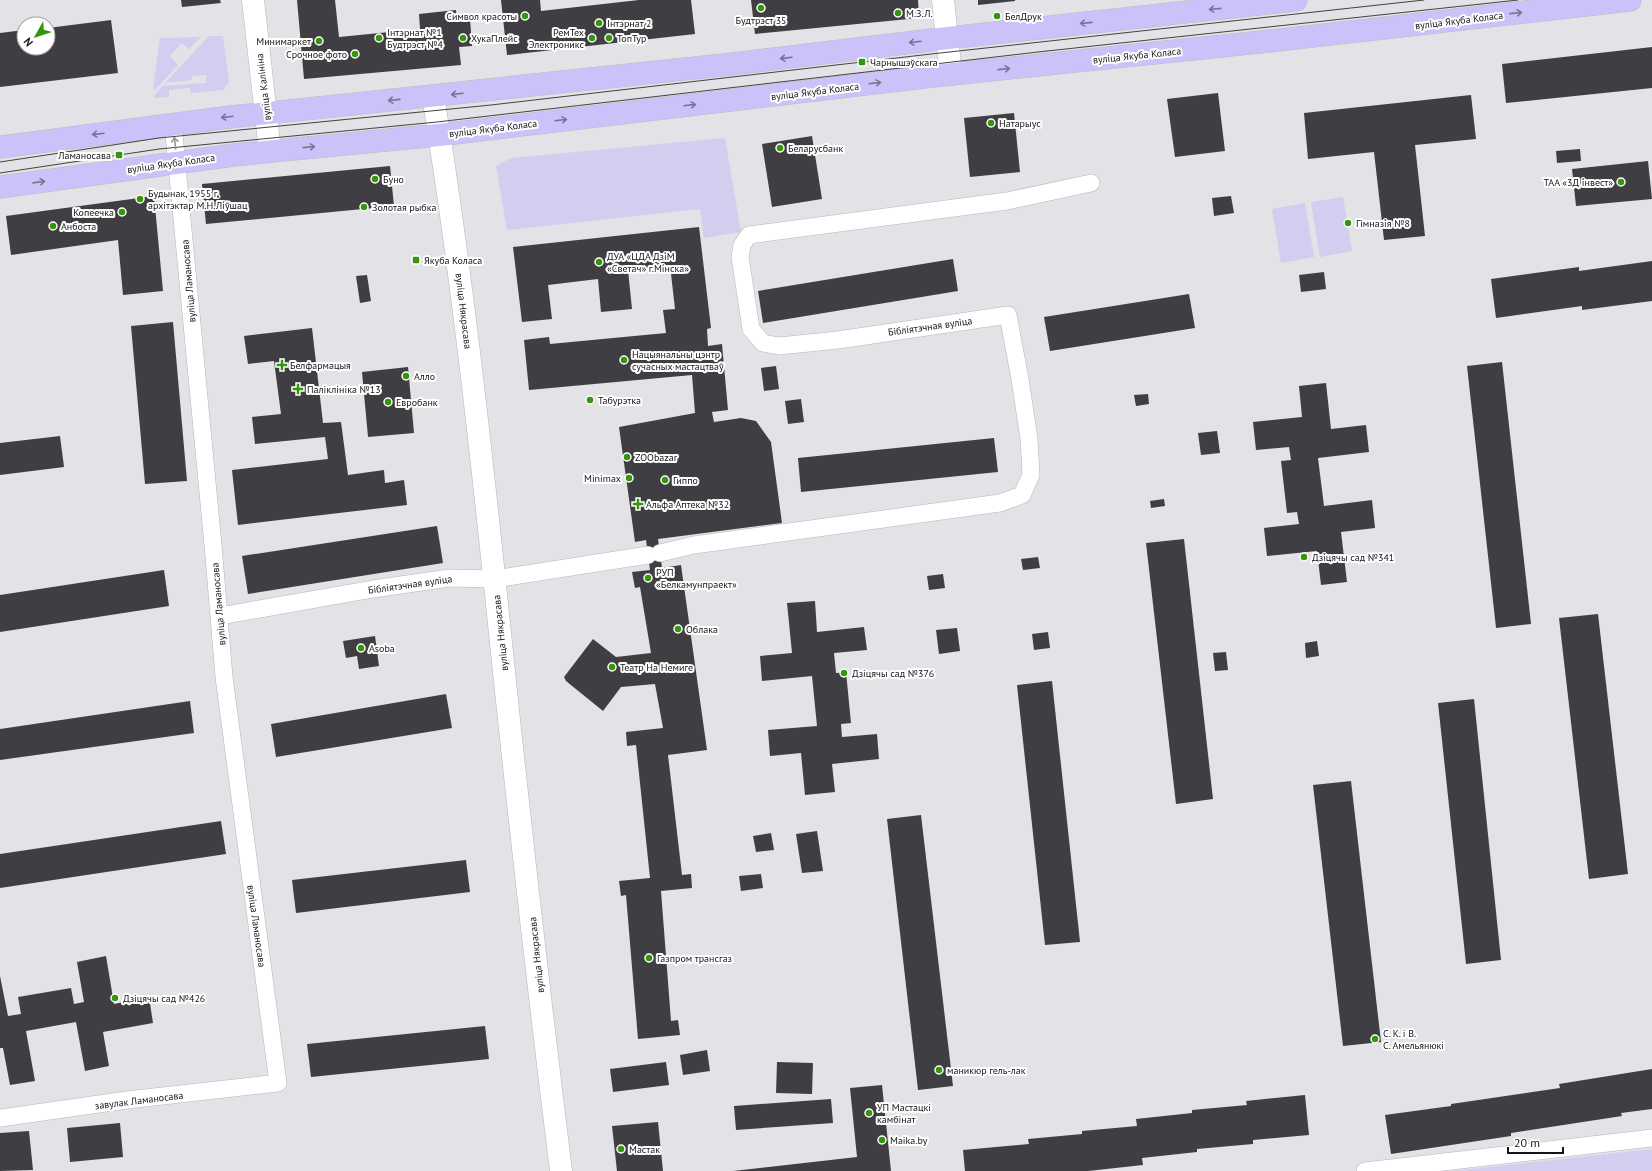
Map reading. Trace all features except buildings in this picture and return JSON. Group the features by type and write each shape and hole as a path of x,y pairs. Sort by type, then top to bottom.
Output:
{"main road":[{"name":"вуліца Калініна","path":"254,0 270,151"},
{"path":"943,0 951,74"},
{"path":"0,146 266,113 715,66 948,38 1296,0"},
{"name":"вуліца Якуба Коласа","path":"0,187 177,162 270,151 439,134 951,74 1270,41 1630,0"},
{"name":"вуліца Някрасава","path":"433,96 457,252 469,346 545,1040 561,1171"}],"street":[{"name":"вуліца Ламаносава","path":"173,124 220,616 224,677 278,1083"},
{"name":"Бібліятэчная вуліца","path":"220,616 373,589 449,578 494,579 654,554 694,545 1000,503 1022,494 1031,475 1029,439 1008,315 838,340 779,346 763,343 752,329 740,257 742,245 749,235 1007,201 1090,183"},
{"name":"завулак Ламаносава","path":"0,1118 127,1100 278,1083"},
{"path":"1365,1171 1652,1138"}],"shaded area":[{"path":"209,36 223,36 229,82 223,90 191,93 190,88 169,90 169,97 154,98 162,86 206,83 206,75 192,76 192,80 165,83"},
{"path":"201,37 189,49 182,43 170,56 178,65 155,90 153,88 160,38"},
{"path":"725,138 741,232 704,238 700,209 507,230 496,166 511,158"},
{"path":"1343,197 1352,251 1320,257 1311,202"},
{"path":"1305,203 1314,257 1281,263 1272,209"},
{"path":"1652,1149 1652,1171 1454,1171"}],"tram line":[{"path":"0,162 159,138 491,105 931,54 1424,0"},
{"path":"0,173 159,149 437,122 1038,52 1518,0"}],"place":[{"name":"Будтрэст 35","path":"761,8"},
{"name":"М.З.Л.","path":"898,13"},
{"name":"Символ красоты","path":"525,16"},
{"name":"БелДрук","path":"997,16"},
{"name":"Інтэрнат 2","path":"599,23"},
{"name":"Інтэрнат №1 Будтрэст №4","path":"379,38"},
{"name":"ХукаПлейс","path":"463,38"},
{"name":"РемТех Электроникс","path":"592,38"},
{"name":"ТопТур","path":"609,38"},
{"name":"Минимаркет","path":"319,41"},
{"name":"Срочное фото","path":"355,54"},
{"name":"Чарнышэўскага","path":"862,62"},
{"name":"Натарыус","path":"991,123"},
{"name":"Беларусбанк","path":"780,148"},
{"name":"Ламаносава","path":"119,155"},
{"name":"Буно","path":"375,179"},
{"name":"ТАА «3Д інвест»","path":"1621,182"},
{"name":"Будынак, 1955 г. архітэктар М.Н.Ліўшац","path":"140,199"},
{"name":"Золотая рыбка","path":"364,207"},
{"name":"Копеечка","path":"122,212"},
{"name":"Гімназія №8","path":"1348,223"},
{"name":"Анбоста","path":"53,226"},
{"name":"Якуба Коласа","path":"416,260"},
{"name":"ДУА «ЦДА ДзіМ «Светач» г.Мінска»","path":"599,262"},
{"name":"Нацыянальны цэнтр сучасных мастацтваў","path":"624,360"},
{"name":"Белфармацыя","path":"282,365"},
{"name":"Алло","path":"406,376"},
{"name":"Паліклініка №13","path":"298,389"},
{"name":"Табурэтка","path":"590,400"},
{"name":"Евробанк","path":"388,402"},
{"name":"ZOObazar","path":"627,457"},
{"name":"Minimax","path":"629,478"},
{"name":"Гиппо","path":"665,480"},
{"name":"Альфа Аптека №32","path":"638,504"},
{"name":"Дзіцячы сад №341","path":"1304,557"},
{"name":"РУП «Белкамунпраект»","path":"648,578"},
{"name":"Облака","path":"678,629"},
{"name":"Asoba","path":"361,648"},
{"name":"Театр На Немиге","path":"612,667"},
{"name":"Дзіцячы сад №376","path":"844,673"},
{"name":"Газпром трансгаз","path":"649,958"},
{"name":"Дзіцячы сад №426","path":"115,998"},
{"name":"С. К. і В. С. Амельянюкі","path":"1375,1039"},
{"name":"маникюр гель-лак","path":"939,1070"},
{"name":"УП Мастацкі камбінат","path":"869,1113"},
{"name":"Maika.by","path":"882,1140"},
{"name":"Мастак","path":"621,1149"}]}
